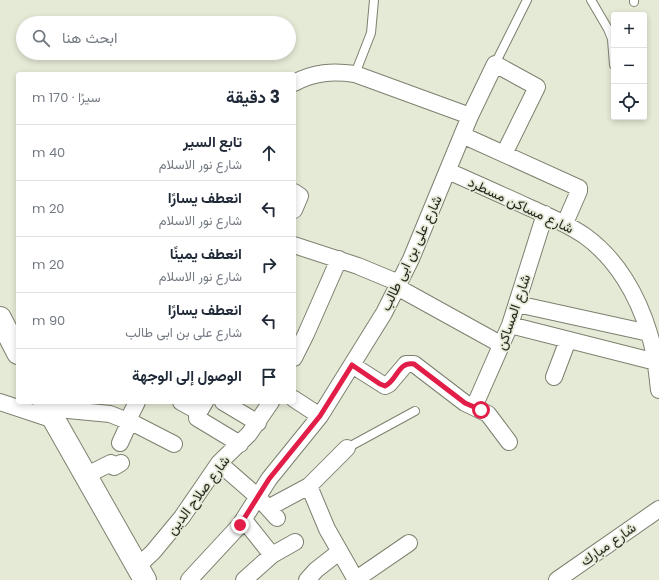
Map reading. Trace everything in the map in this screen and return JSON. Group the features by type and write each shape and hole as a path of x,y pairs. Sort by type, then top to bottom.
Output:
{"street":[{"path":"495,64 538,87 504,154"},
{"name":"شارع على بن ابى طالب","path":"189,580 244,520 268,508 269,479 320,416 352,365 412,259 470,116 495,64"},
{"path":"296,82 303,78 320,73 338,71 355,74 470,116"},
{"path":"462,135 579,188 565,223"},
{"name":"شارع مساكن مسطرد","path":"448,171 565,223 586,236 603,252 618,269 631,289 649,333 656,362 659,390"},
{"path":"296,193 300,196 296,205"},
{"name":"شارع المساكن","path":"474,407 510,325 544,214"},
{"path":"296,246 339,259 398,285 502,345"},
{"path":"296,349 300,331 339,259"},
{"path":"517,304 649,333"},
{"path":"0,318 16,349"},
{"path":"510,325 656,362"},
{"path":"554,376 568,340"},
{"path":"352,365 385,386 389,384 403,366 406,364 414,364 465,403 488,414 509,442"},
{"path":"296,400 320,416"},
{"path":"0,402 48,410 101,412 129,421 174,444"},
{"path":"120,444 136,404"},
{"path":"189,404 202,407 197,416 198,418 240,444"},
{"path":"226,404 258,423"},
{"name":"شارع صلاح الدين","path":"141,574 153,552 182,518 219,463 240,444 258,423 270,404"},
{"path":"48,410 141,574"},
{"path":"219,463 268,508 309,486 346,448"},
{"path":"85,476 111,463 114,467 121,463"},
{"path":"309,486 318,509 339,552 355,580 409,543"},
{"name":"شارع مبارك","path":"557,580 659,509"},
{"path":"244,520 272,556"},
{"path":"244,580 272,556 295,542"},
{"path":"307,580 316,570 339,552"}],"lane":[{"path":"355,74 371,33 374,0"},
{"path":"495,64 527,0"},
{"path":"591,0 608,29 612,39 613,48"},
{"path":"346,448 416,411"}],"route":[{"path":"240,525 249,513 262,488 312,427 329,403 352,365 385,386 389,384 403,366 410,363 414,364 465,403 481,410"}]}
